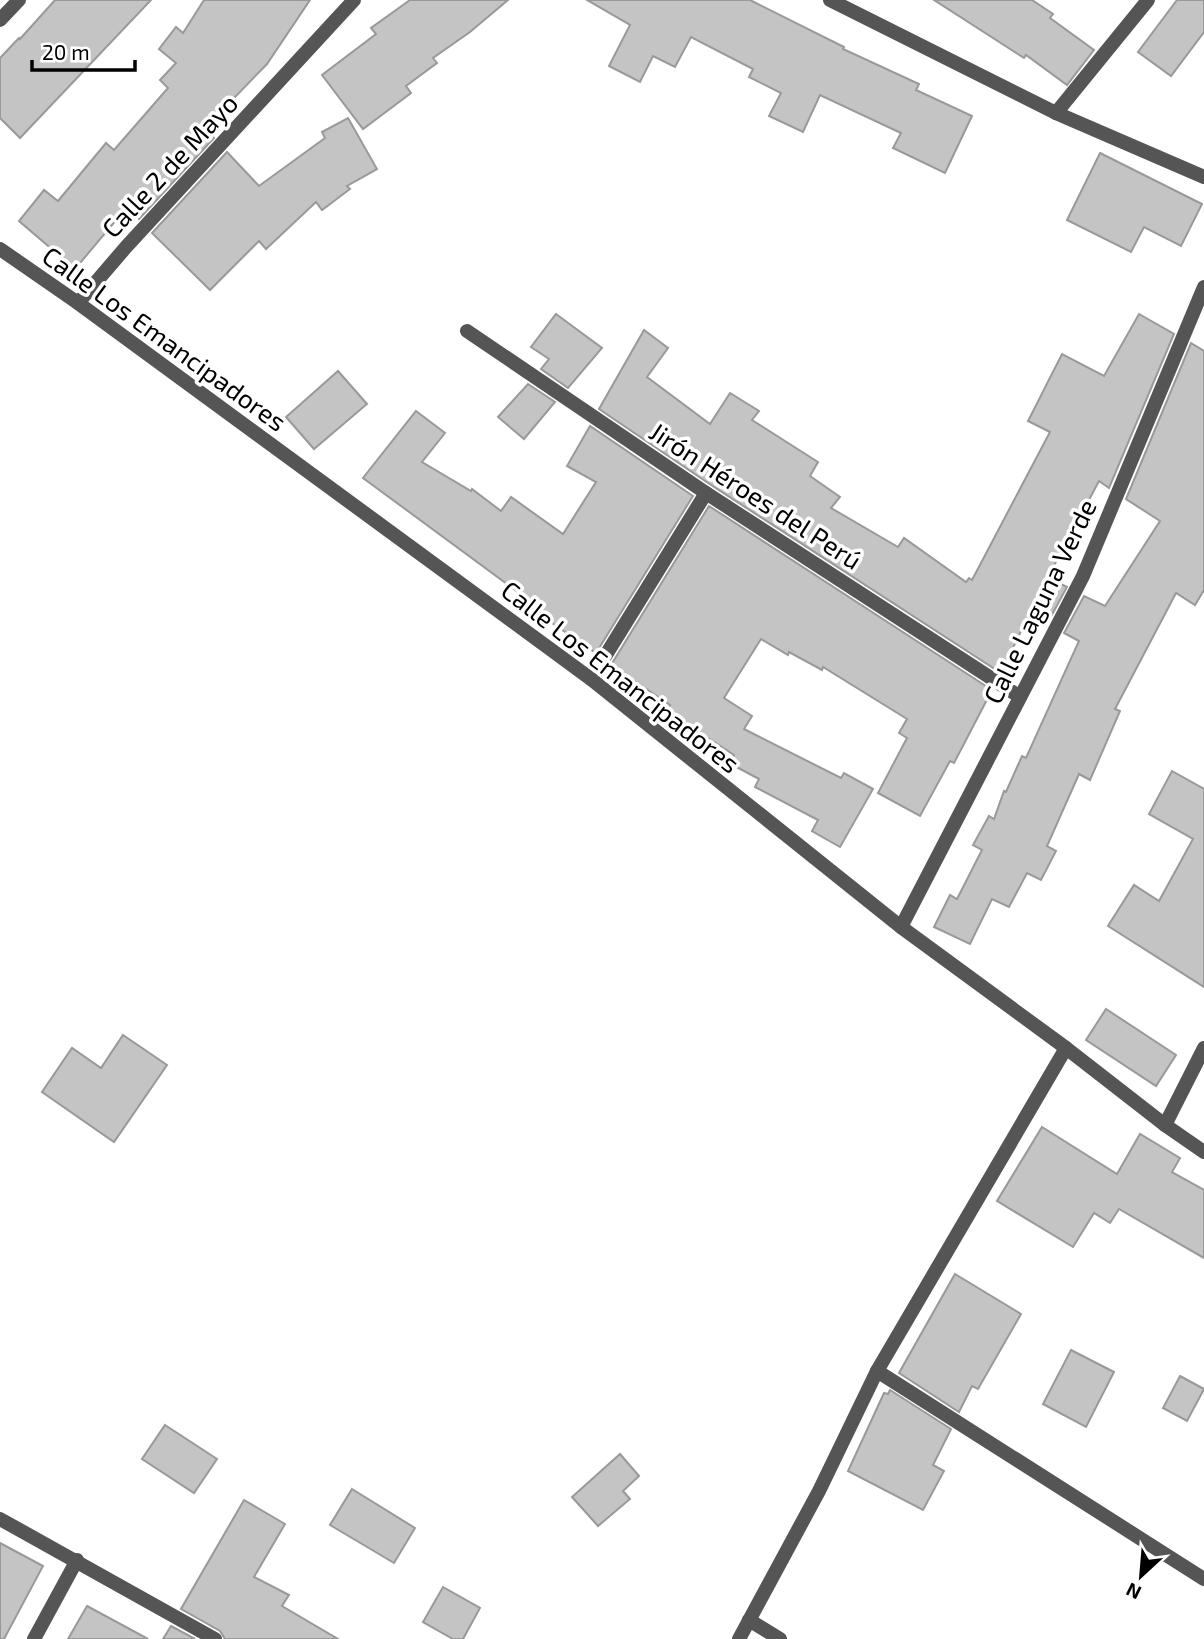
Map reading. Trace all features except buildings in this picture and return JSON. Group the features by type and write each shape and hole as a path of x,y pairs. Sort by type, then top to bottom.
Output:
{"street":[{"path":"0,20 19,0"},
{"name":"Calle 2 de Mayo","path":"78,303 126,247 355,0"},
{"path":"830,0 1056,113 1204,177"},
{"path":"1056,113 1148,0"},
{"name":"Calle Los Emancipadores","path":"0,249 78,303 591,679 901,928 1204,1152"},
{"name":"Calle Laguna Verde","path":"901,928 1083,576 1204,288"},
{"name":"Jirón Héroes del Perú","path":"467,331 706,493 1020,697"},
{"path":"591,679 706,493"},
{"path":"739,1639 819,1491 877,1371 1066,1048"},
{"path":"1165,1125 1204,1048"},
{"path":"877,1371 1204,1579"},
{"path":"0,1519 215,1639"},
{"path":"34,1639 77,1560"},
{"path":"749,1620 780,1639"}]}
